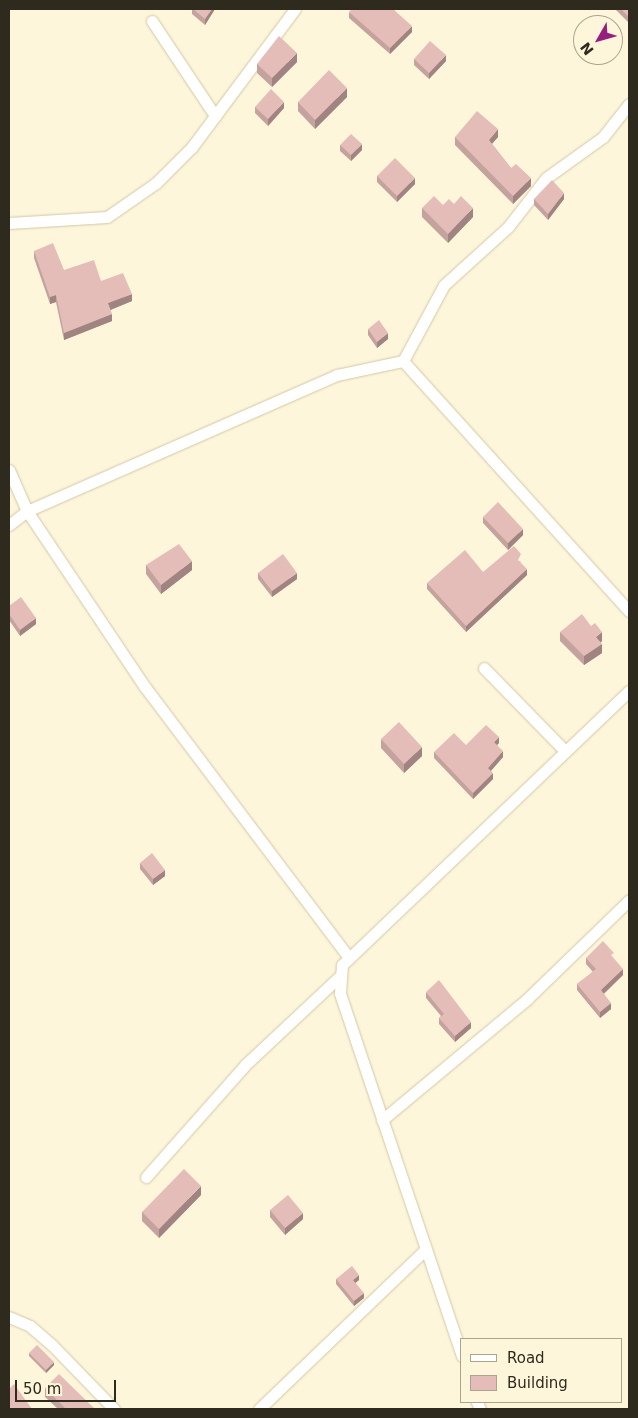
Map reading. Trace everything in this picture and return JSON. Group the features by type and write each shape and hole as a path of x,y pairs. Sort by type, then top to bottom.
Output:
{"street":[{"path":"9,223 106,217 156,183 192,147 295,9"},
{"path":"152,21 214,116"},
{"path":"9,525 27,511 338,375 403,360 444,285 508,227 546,178 603,137 629,104"},
{"path":"403,360 629,611"},
{"path":"9,470 27,511 145,687 347,955"},
{"path":"484,668 565,751"},
{"path":"460,1350 340,992 339,978 347,955 629,691"},
{"path":"382,1120 527,999 629,900"},
{"path":"146,1177 245,1065 339,978"},
{"path":"259,1409 426,1249"},
{"path":"9,1317 30,1326 52,1345 114,1409"}],"building":[{"path":"193,9 212,9 205,19"},
{"path":"352,9 393,9 412,26 390,48 349,12"},
{"path":"621,9 629,9 629,17"},
{"path":"279,36 297,53 272,78 257,64"},
{"path":"430,41 446,55 429,73 414,59"},
{"path":"329,70 347,88 315,120 298,102"},
{"path":"271,89 284,102 268,119 255,107"},
{"path":"477,111 498,129 489,140 511,168 516,164 531,178 513,196 455,137"},
{"path":"351,134 362,144 351,155 340,145"},
{"path":"395,158 415,178 397,196 377,176"},
{"path":"552,180 564,193 548,214 534,199"},
{"path":"434,196 443,205 449,199 454,204 461,196 473,208 448,234 422,208"},
{"path":"53,243 64,270 94,260 101,281 123,273 132,294 108,303 112,314 64,333 56,295 50,297 34,251"},
{"path":"379,320 388,333 377,342 368,329"},
{"path":"498,502 523,529 508,543 483,517"},
{"path":"179,544 192,561 161,585 146,565"},
{"path":"514,546 521,554 518,560 527,569 466,626 427,583 465,550 483,572"},
{"path":"283,554 297,573 272,591 258,573"},
{"path":"21,597 36,618 20,630 9,614 9,606"},
{"path":"582,614 591,626 595,623 602,632 596,637 602,644 584,656 560,632"},
{"path":"399,722 422,747 404,764 381,739"},
{"path":"486,725 499,737 494,742 503,751 488,768 493,773 473,793 434,752 454,733 466,745"},
{"path":"152,853 165,870 153,879 140,863"},
{"path":"603,941 614,953 611,955 623,969 601,990 611,1003 600,1012 577,984 596,969 586,958"},
{"path":"439,980 471,1022 455,1036 439,1018 444,1014 426,992"},
{"path":"184,1169 201,1186 159,1229 142,1212"},
{"path":"288,1195 303,1213 285,1228 270,1210"},
{"path":"352,1266 359,1275 353,1280 364,1293 354,1301 336,1279"},
{"path":"37,1345 54,1362 46,1370 29,1353"},
{"path":"59,1374 95,1409 66,1409 45,1388"},
{"path":"14,1384 32,1409 9,1409 9,1389"}]}
